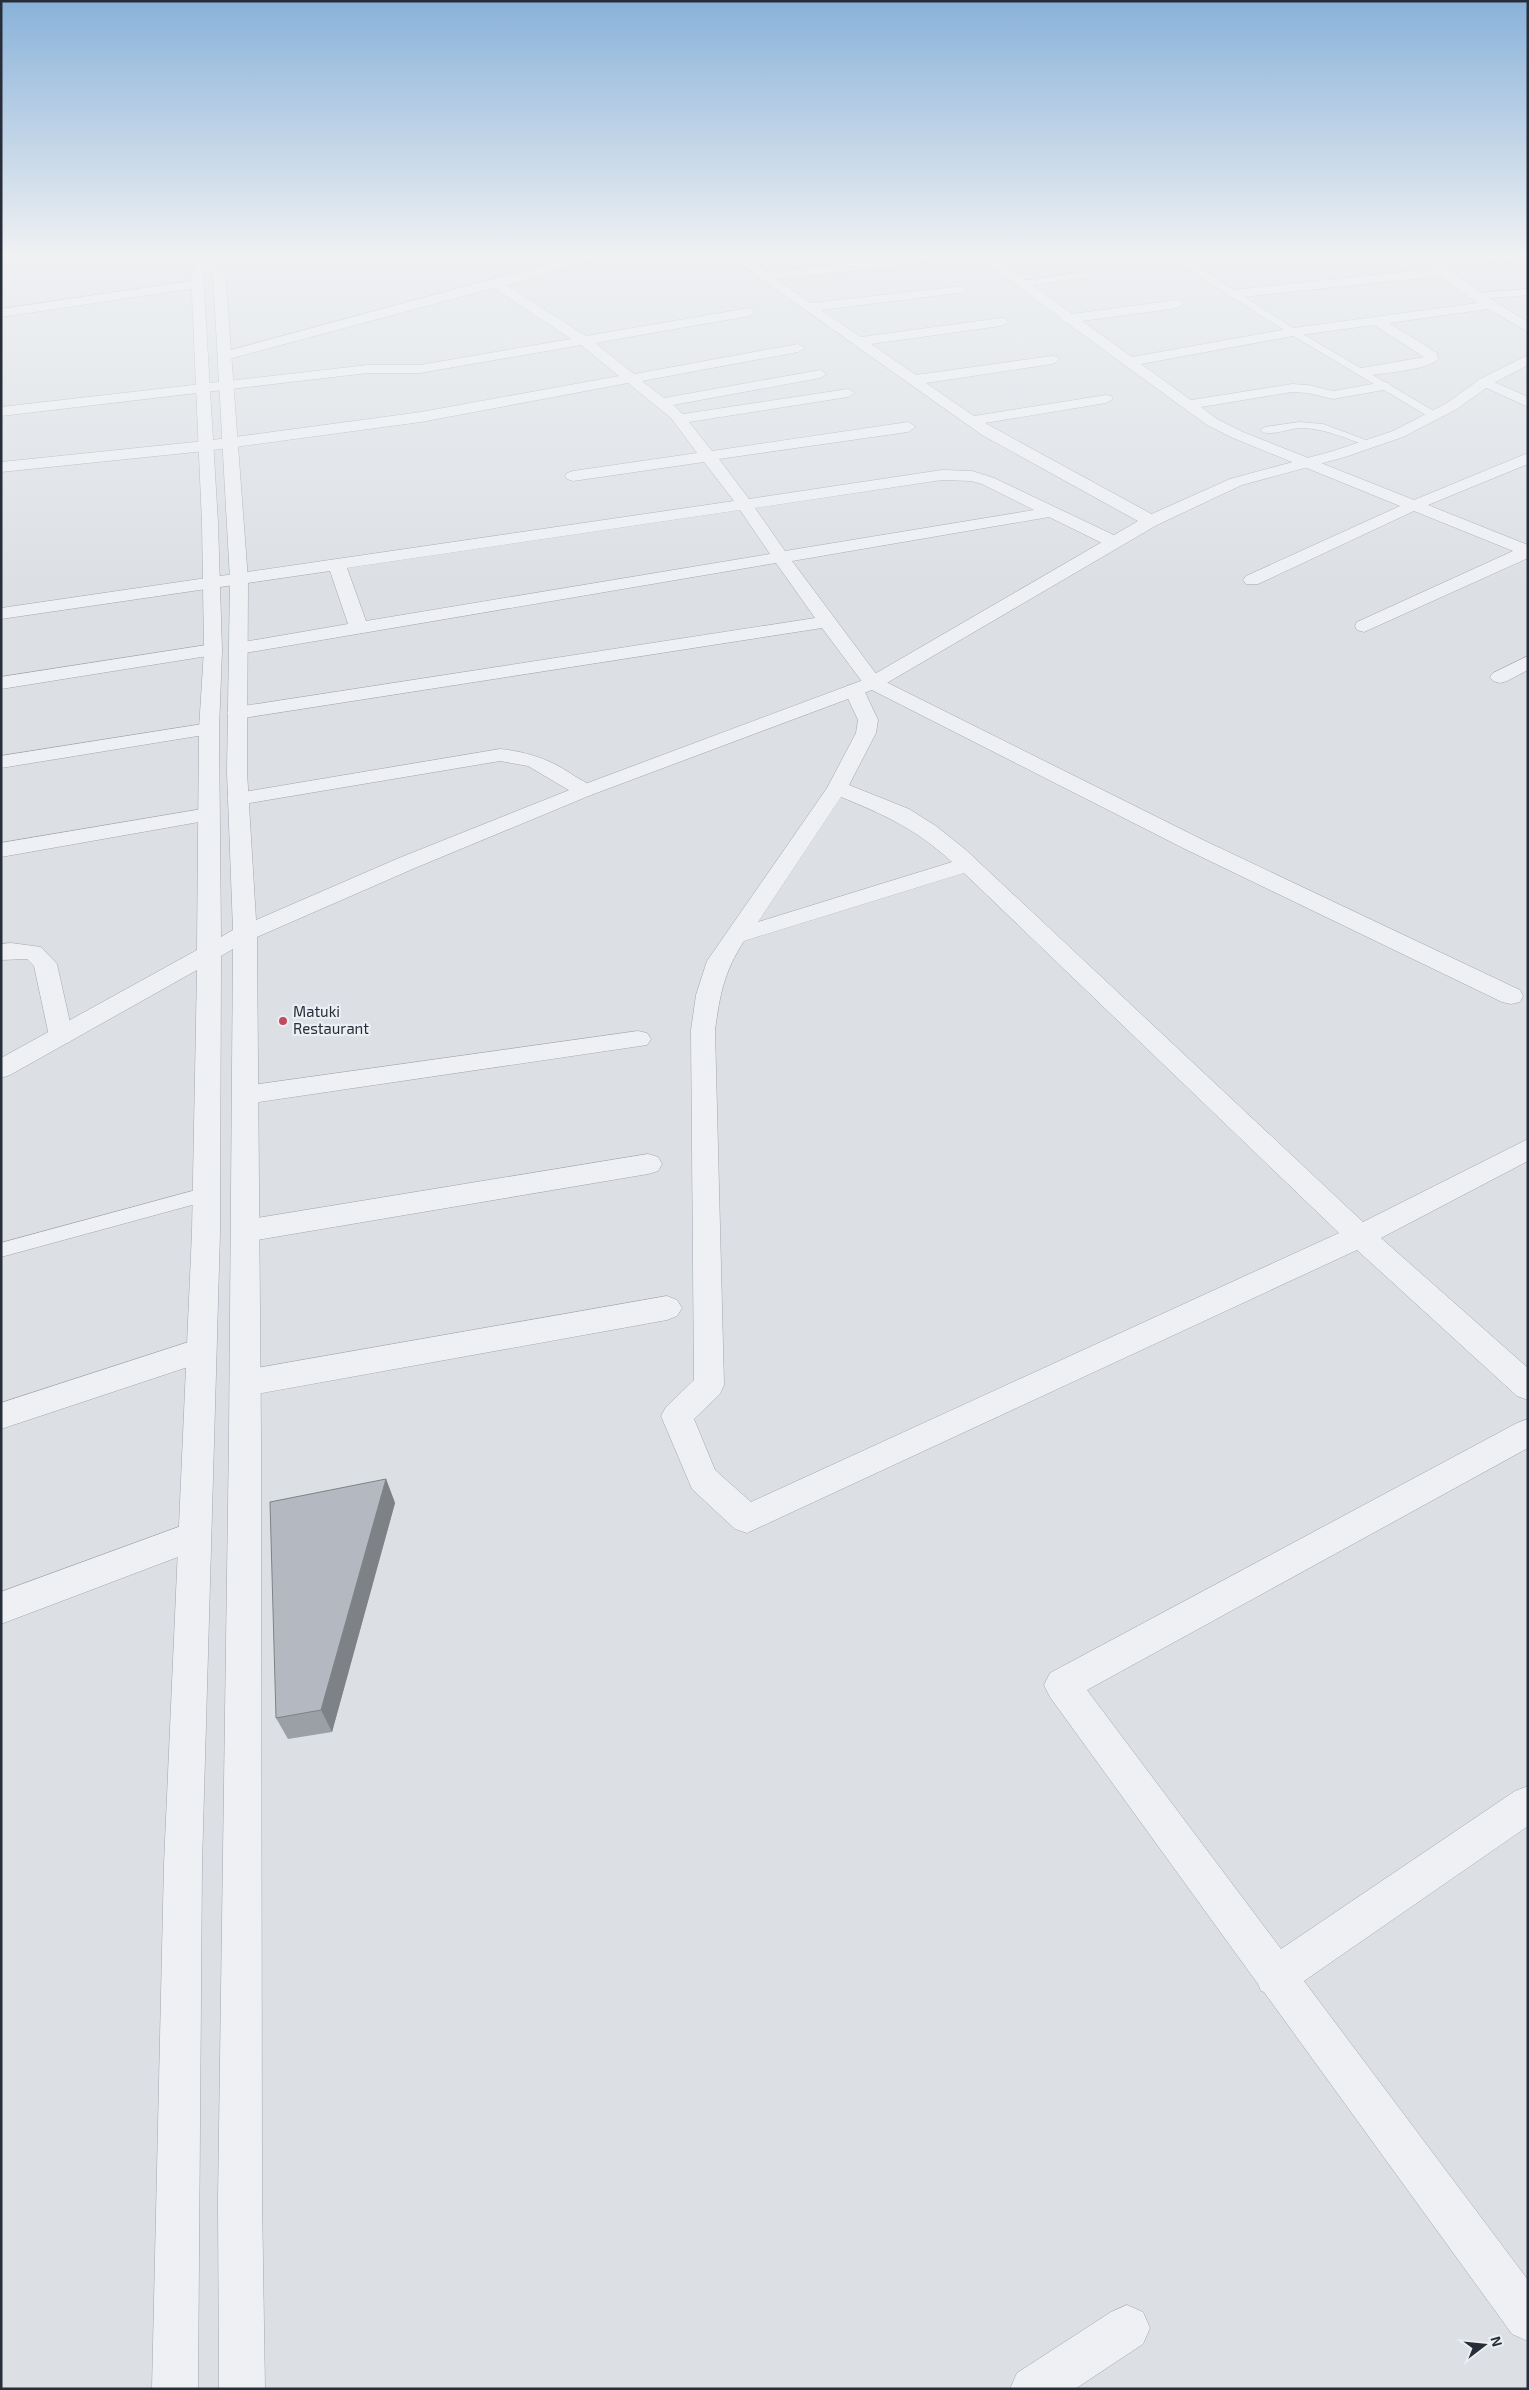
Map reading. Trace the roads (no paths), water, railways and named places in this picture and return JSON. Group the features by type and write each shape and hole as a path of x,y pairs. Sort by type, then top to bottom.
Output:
{"street":[{"path":"212,365 226,582 226,649 237,713 238,799 245,933 245,1383 240,2200 242,2389"},
{"path":"215,388 223,365"},
{"path":"1,412 368,369 420,369 446,365"},
{"path":"613,365 680,419 744,503 826,622 864,687 868,720 866,733 837,788 719,961 708,995 703,1030 709,1386 677,1416 703,1479 747,1519 1360,1236 1528,1149"},
{"path":"1,467 218,444 421,417 709,365"},
{"path":"891,365 971,421 1036,460 1151,521"},
{"path":"914,380 1021,365"},
{"path":"1132,365 1212,422 1238,435 1528,551"},
{"path":"1360,372 1407,365"},
{"path":"1,1069 245,933 406,862 584,791 864,687 1151,521 1236,482 1372,444 1434,416 1485,382 1518,365"},
{"path":"662,403 820,374"},
{"path":"1485,382 1528,403"},
{"path":"1188,405 1292,388 1308,388 1333,395 1384,386"},
{"path":"680,419 848,393"},
{"path":"971,421 1106,399"},
{"path":"573,476 908,427"},
{"path":"1252,580 1415,505 1528,458"},
{"path":"1,614 226,582 744,503 957,474 972,476 988,482 1114,542"},
{"path":"1,683 359,628 1050,512"},
{"path":"1364,626 1528,551"},
{"path":"337,565 359,628"},
{"path":"237,713 826,622"},
{"path":"175,2389 183,1864 207,1194 209,729 226,649"},
{"path":"1500,677 1528,662"},
{"path":"864,687 1511,996"},
{"path":"1,762 209,729"},
{"path":"238,799 500,755 518,756 537,761 584,791"},
{"path":"837,788 901,814 928,831 968,864 1360,1236 1528,1388"},
{"path":"1,850 208,814"},
{"path":"736,936 968,864"},
{"path":"1,952 11,950 33,952 45,964 61,1036"},
{"path":"245,1094 638,1039"},
{"path":"244,1231 648,1164"},
{"path":"245,1383 667,1308"},
{"path":"1,1416 202,1350"},
{"path":"1528,1432 1062,1685 1275,1977 1528,2318"},
{"path":"1,1608 194,1536"},
{"path":"1275,1977 1528,1804"},
{"path":"1033,2389 1126,2328"}],"lane":[{"path":"1347,365 1434,416"},
{"path":"1265,430 1300,425 1319,426 1372,444"},
{"path":"1,1250 207,1194"}],"place":[{"name":"Matuki Restaurant","path":"283,1021"}]}
